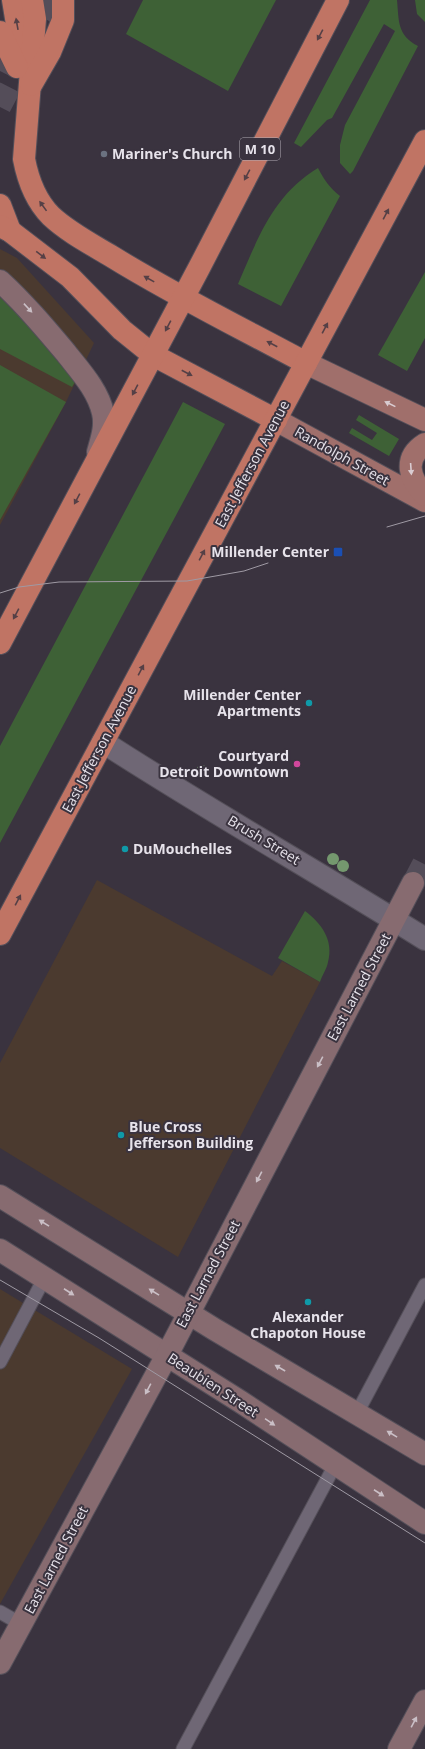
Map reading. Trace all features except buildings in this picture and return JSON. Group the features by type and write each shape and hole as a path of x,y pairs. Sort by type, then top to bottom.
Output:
{"highway":[{"path":"13,0 29,90"},
{"path":"32,0 35,19 24,159 33,191 42,205 50,215 65,227 141,274 306,363"},
{"path":"29,90 49,19 48,0"},
{"path":"29,90 50,52 62,20 63,0"},
{"name":"M 10","path":"184,298 338,0"},
{"path":"0,32 29,90"},
{"name":"East Jefferson Avenue","path":"0,934 425,141"},
{"path":"0,205 5,229"},
{"name":"Randolph Street","path":"5,229 70,277 122,330 153,355 276,420"},
{"path":"0,643 184,298"}],"main road":[{"path":"306,363 425,420"},
{"name":"Randolph Street","path":"276,420 425,501"},
{"path":"425,444 414,453 410,468 418,489 425,495"}],"street":[{"path":"0,280 37,318 81,372 97,397 104,414 105,427 95,464"},
{"name":"Brush Street","path":"103,742 153,774 425,938"},
{"name":"East Larned Street","path":"0,1663 166,1355 395,920 413,883"},
{"path":"0,1196 187,1313 425,1454"},
{"name":"Beaubien Street","path":"0,1250 45,1277 425,1523"},
{"path":"399,1749 425,1701"}],"lane":[{"path":"0,1362 45,1277"},
{"path":"357,1413 425,1285"},
{"path":"183,1749 335,1465"},
{"path":"0,1612 21,1624"}],"shaded area":[{"path":"0,249 17,258 94,343 66,402 0,525"},
{"path":"97,880 272,976 282,961 320,982 178,1257 0,1148 0,1063"},
{"path":"0,1289 132,1369 0,1604"}],"green space":[{"path":"143,0 276,0 228,91 126,34"},
{"path":"370,0 397,0 400,27 406,37 418,46 353,171 350,174 340,163 340,145 345,125 395,31 384,24 332,118 327,120 301,147 294,143"},
{"path":"415,0 425,0 425,22 417,14"},
{"path":"318,168 328,184 340,196 281,306 238,284 260,234 278,204 302,179"},
{"path":"425,272 425,338 407,371 378,355"},
{"path":"0,297 22,319 75,382 72,387 0,349"},
{"path":"0,365 66,402 0,520"},
{"path":"183,402 225,424 0,843 0,746"},
{"path":"359,415 399,439 389,456 349,433 352,428 372,440 377,433 356,420"},
{"path":"305,911 321,927 328,939 329,954 327,965 320,982 278,958"}],"tunnel":[{"path":"0,107 56,0"},
{"path":"0,71 17,38"},
{"path":"413,883 425,860"}],"tram line":[{"path":"387,527 425,516"},
{"path":"0,593 19,587 59,582 187,581 244,571 268,563"},
{"path":"0,1280 99,1338 425,1543"}],"place":[{"name":"Mariner's Church","path":"104,154"},
{"name":"Millender Center","path":"338,552"},
{"name":"Millender Center Apartments","path":"309,703"},
{"name":"Courtyard Detroit Downtown","path":"297,764"},
{"name":"DuMouchelles","path":"125,849"},
{"name":"Blue Cross Jefferson Building","path":"121,1135"},
{"name":"Alexander Chapoton House","path":"308,1302"}]}
